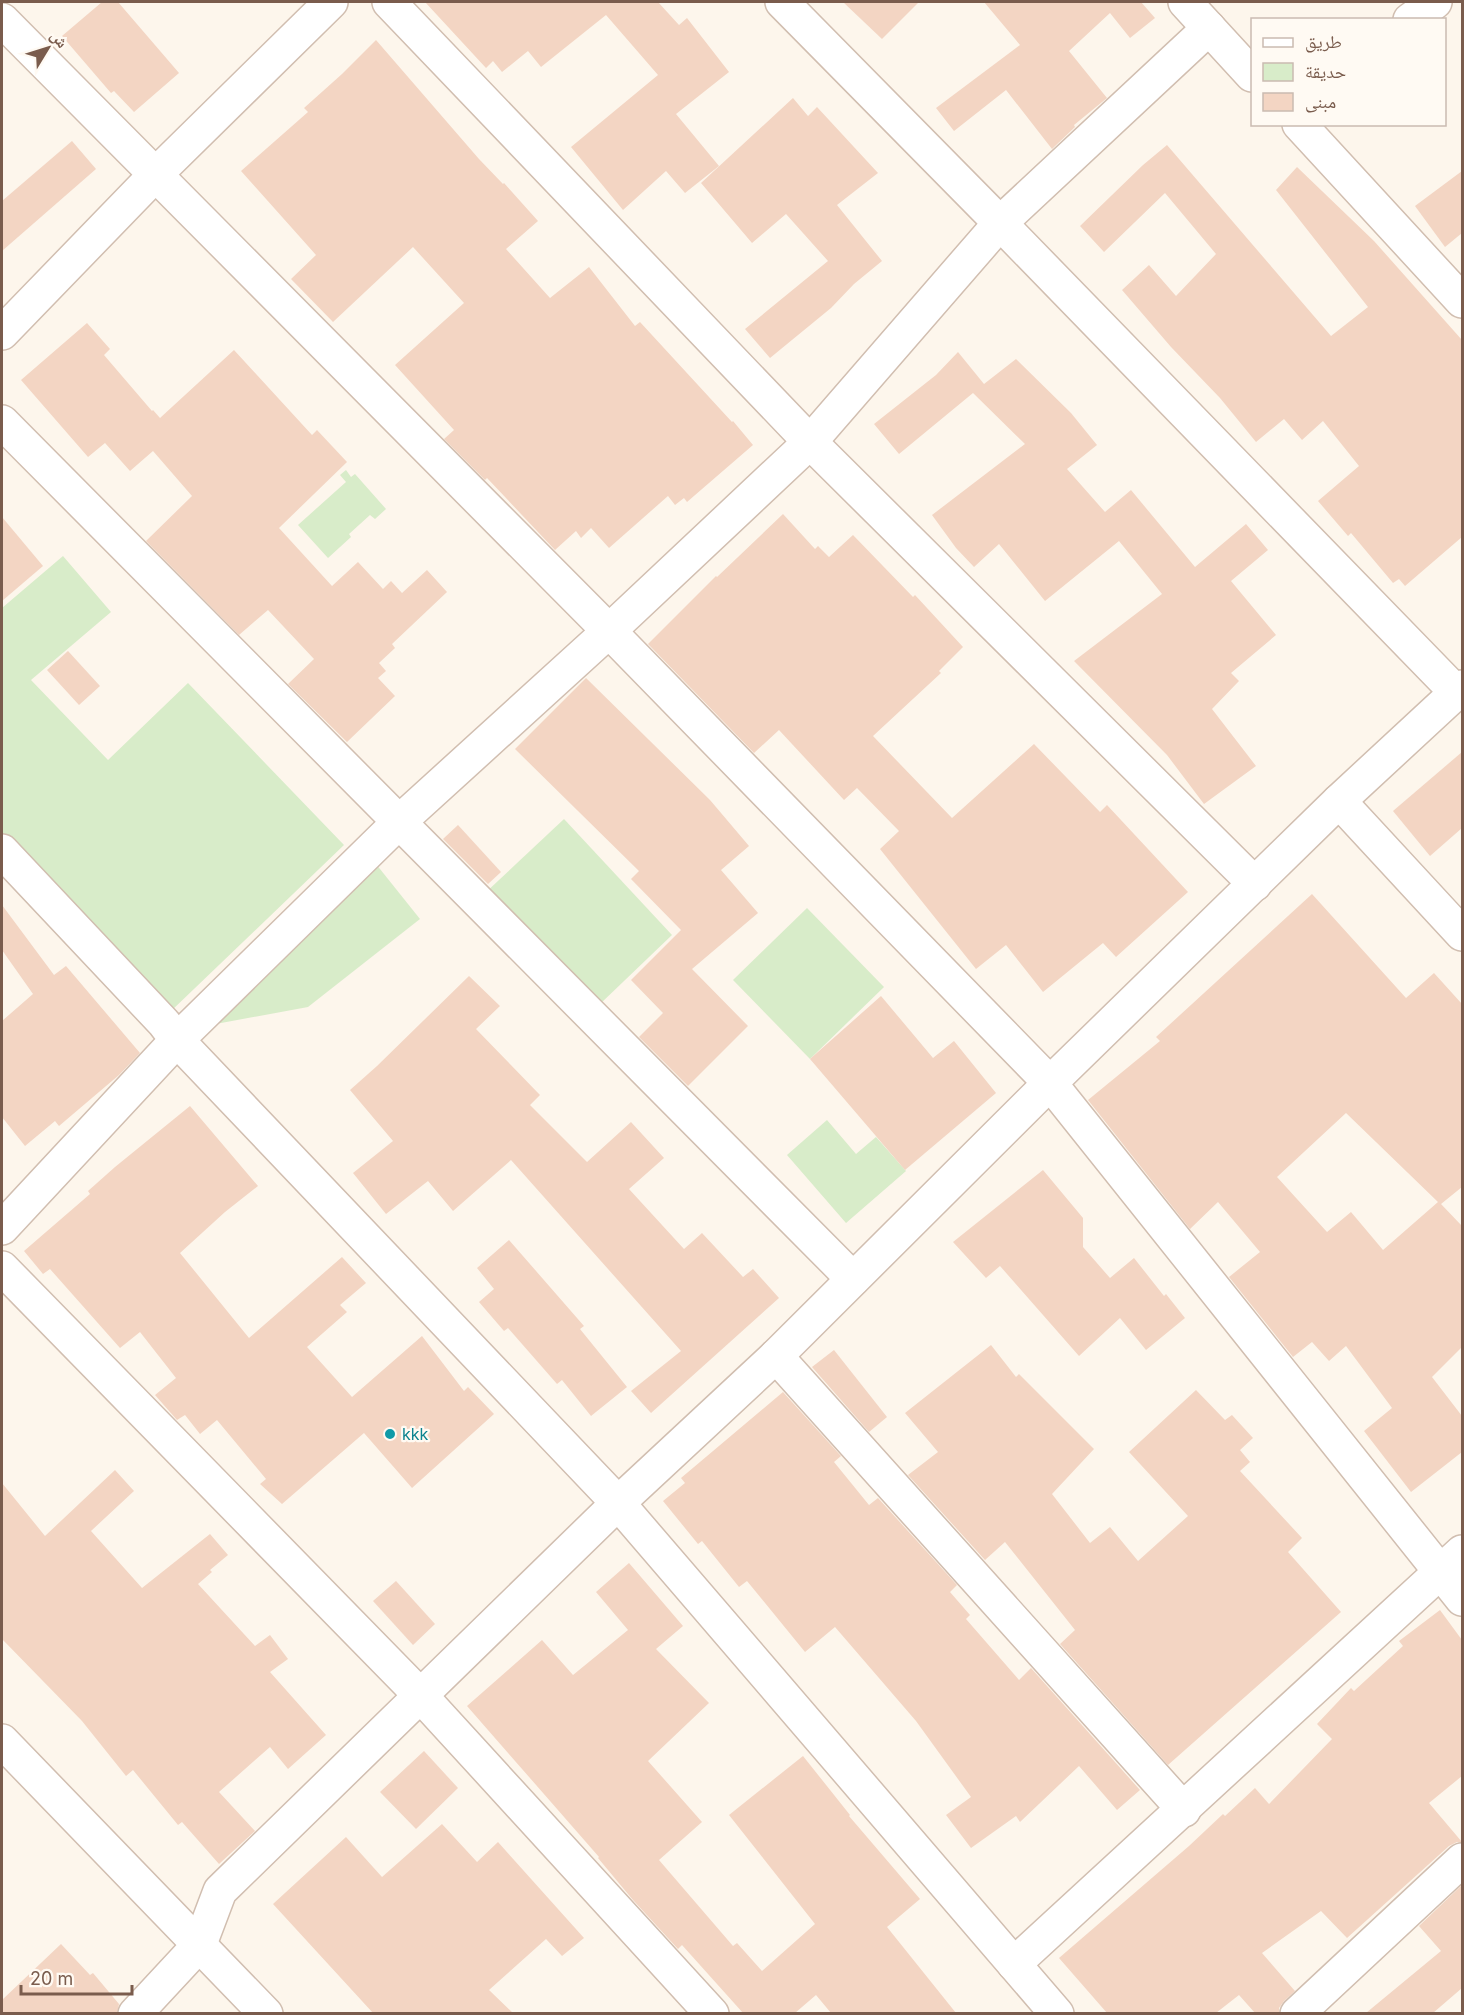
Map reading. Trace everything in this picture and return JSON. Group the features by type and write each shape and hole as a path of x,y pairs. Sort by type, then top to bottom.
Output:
{"street":[{"path":"2,333 155,175 331,2"},
{"path":"389,2 810,442 1255,884"},
{"path":"135,2013 200,1944 220,1890 618,1503 776,1356 1050,1083 1339,801 1460,690 782,2"},
{"path":"1185,2 1251,74"},
{"path":"1413,18 1435,2"},
{"path":"2,20 609,631 1050,1083 1451,1563 1462,1599"},
{"path":"2,1228 177,1040 399,822 609,631 810,442 1000,223 1209,28"},
{"path":"1301,126 1462,301"},
{"path":"2,422 853,1279"},
{"path":"1339,801 1462,934"},
{"path":"2,851 164,1023 177,1040 618,1503 1057,2013"},
{"path":"2,1268 421,1696 712,2013"},
{"path":"776,1356 1184,1810"},
{"path":"1014,1964 1451,1563"},
{"path":"2,1741 266,2013"},
{"path":"1297,2013 1462,1860"}],"green space":[{"path":"346,470 351,477 355,474 386,509 375,519 370,515 328,558 298,525 346,482 340,475"},
{"path":"63,556 111,612 31,680 108,760 188,683 344,845 170,1012 2,836 2,608"},
{"path":"564,819 672,935 599,1005 484,894"},
{"path":"376,864 420,919 308,1007 205,1026"},
{"path":"807,908 884,987 810,1059 733,980"},
{"path":"827,1120 856,1154 876,1137 906,1171 846,1223 787,1155"}],"building":[{"path":"102,2 118,2 179,73 134,112 114,91 111,93 62,36"},
{"path":"425,2 658,2 679,25 687,18 729,72 676,114 719,166 685,193 666,171 623,210 571,147 658,75 606,15 541,67 528,51 502,72 493,61 486,68"},
{"path":"843,2 919,2 882,39"},
{"path":"984,2 1141,2 1155,18 1130,38 1110,13 1069,51 1107,98 1074,125 1075,127 1052,149 1006,90 954,131 936,108 1020,45"},
{"path":"376,40 479,159 538,221 506,249 550,298 589,267 635,326 640,322 753,445 687,502 684,498 675,505 668,496 609,548 591,528 581,538 576,531 555,550 487,478 485,480 444,439 454,430 395,365 464,303 413,247 333,322 291,279 316,255 241,171 308,112 304,108"},
{"path":"793,98 808,116 817,107 878,173 837,205 882,261 854,284 831,308 770,358 745,329 828,261 786,214 752,243 701,183"},
{"path":"72,141 96,169 2,251 2,201"},
{"path":"1167,145 1331,336 1368,307 1276,190 1297,167 1374,241 1462,340 1462,537 1405,586 1399,579 1393,583 1351,533 1348,536 1318,501 1359,466 1323,421 1302,440 1284,419 1256,442 1220,398 1171,347 1122,290 1149,265 1176,296 1216,254 1165,193 1104,252 1080,226"},
{"path":"1462,171 1462,233 1445,247 1415,206"},
{"path":"87,323 110,349 104,355 160,418 234,350 312,435 317,430 347,462 279,528 332,586 358,562 383,589 391,581 402,593 427,570 447,592 392,644 395,648 379,663 386,671 378,678 395,696 347,742 288,684 314,659 268,610 239,635 146,541 192,496 153,451 130,471 105,443 88,457 21,380"},
{"path":"958,352 984,384 1016,359 1071,413 1097,445 1067,469 1105,512 1131,490 1195,567 1246,524 1268,550 1231,581 1276,635 1231,673 1239,681 1212,709 1256,766 1204,804 1167,755 1074,661 1162,594 1119,541 1045,601 999,544 974,567 956,548 932,515 1025,444 973,393 899,454 874,424 936,375"},
{"path":"783,514 815,549 818,546 829,557 853,535 913,597 915,595 963,647 939,671 941,673 873,736 952,818 1034,744 1100,812 1107,805 1188,892 1116,957 1103,943 1043,992 1006,945 976,969 880,849 899,831 857,788 844,800 779,730 754,753 648,644 716,576"},
{"path":"2,517 43,566 2,601"},
{"path":"68,651 100,686 79,705 47,670"},
{"path":"586,678 710,800 749,846 721,870 758,913 692,969 748,1026 688,1086 639,1037 663,1013 631,980 681,930 631,879 639,871 515,749"},
{"path":"1462,752 1462,828 1430,856 1393,811"},
{"path":"458,825 501,872 488,884 443,839"},
{"path":"1312,894 1406,998 1434,973 1462,1004 1462,1187 1441,1204 1462,1226 1462,1347 1432,1377 1462,1416 1462,1452 1411,1492 1364,1431 1392,1408 1346,1346 1329,1361 1312,1342 1293,1357 1229,1277 1260,1252 1218,1202 1190,1229 1088,1100 1160,1041 1156,1037","holes":["1346,1113 1438,1202 1383,1250 1351,1212 1327,1232 1277,1177"]},
{"path":"2,905 54,975 66,966 140,1053 119,1075 59,1126 55,1121 25,1146 2,1117 2,1021 33,994 2,950"},
{"path":"469,976 500,1006 476,1029 540,1095 530,1105 587,1162 631,1122 664,1158 629,1189 684,1249 702,1233 743,1277 753,1269 779,1298 651,1413 631,1391 681,1351 511,1160 453,1211 428,1181 386,1214 353,1173 393,1141 350,1090"},
{"path":"881,996 933,1058 954,1041 996,1093 905,1170 810,1059"},
{"path":"190,1106 258,1186 180,1253 249,1338 342,1257 366,1283 340,1305 347,1312 307,1347 352,1397 422,1336 464,1391 468,1387 494,1414 412,1488 364,1433 282,1504 260,1484 266,1479 217,1420 200,1434 185,1415 177,1420 155,1395 176,1378 140,1332 120,1348 50,1269 43,1274 24,1251 90,1194 88,1191 115,1167"},
{"path":"1043,1170 1083,1218 1083,1247 1110,1278 1134,1258 1185,1318 1146,1350 1120,1318 1079,1356 1000,1266 986,1278 953,1242"},
{"path":"509,1240 584,1326 580,1329 627,1387 591,1416 562,1380 557,1384 508,1328 504,1331 479,1302 494,1289 477,1268"},
{"path":"991,1345 1016,1377 1019,1374 1094,1449 1052,1494 1090,1543 1110,1527 1138,1561 1188,1516 1129,1452 1196,1390 1225,1420 1232,1415 1253,1438 1240,1450 1250,1462 1240,1471 1302,1538 1288,1552 1341,1612 1168,1765 1060,1644 1075,1630 1005,1542 985,1560 908,1475 938,1452 905,1413"},
{"path":"834,1350 887,1417 869,1432 812,1367"},
{"path":"783,1392 841,1456 834,1462 869,1505 878,1498 957,1585 950,1592 970,1615 966,1619 1019,1680 1031,1668 1140,1790 1117,1810 1079,1766 1020,1822 1016,1816 971,1848 946,1815 971,1797 916,1721 835,1627 805,1652 747,1581 739,1587 702,1541 698,1544 663,1501 685,1483 681,1478"},
{"path":"115,1470 134,1491 91,1531 142,1588 210,1534 228,1555 198,1584 255,1646 270,1635 288,1659 270,1672 326,1735 288,1769 270,1747 219,1792 255,1831 219,1864 182,1822 178,1825 133,1770 126,1776 82,1721 2,1639 2,1483 45,1536"},
{"path":"629,1563 683,1626 656,1649 709,1703 648,1761 702,1822 659,1860 733,1946 737,1943 762,1971 815,1924 729,1815 803,1756 849,1816 920,1899 887,1927 956,2013 831,2013 816,1995 795,2013 743,2013 682,1945 678,1949 633,1900 599,1857 467,1706 542,1640 573,1675 628,1630 596,1592"},
{"path":"396,1581 435,1624 413,1645 373,1601"},
{"path":"1440,1610 1462,1640 1462,1776 1429,1803 1462,1842 1449,1846 1347,1938 1321,1911 1262,1953 1295,1991 1284,2001 1279,2008 1279,2013 1255,2013 1239,1995 1216,2013 1107,2013 1059,1958 1255,1788 1269,1804 1332,1739 1317,1724 1351,1688 1354,1691 1403,1646 1399,1641"},
{"path":"424,1751 458,1788 416,1829 380,1792"},
{"path":"442,1824 477,1862 498,1842 584,1938 562,1956 546,1939 489,1990 513,2013 373,2013 273,1904 346,1837 382,1877"},
{"path":"1462,1885 1462,1988 1433,2013 1366,2013 1441,1951 1419,1926"},
{"path":"61,1944 90,1975 93,1973 119,2004 117,2013 2,2013 2,2000"}],"place":[{"name":"kkk","path":"390,1434"}]}
